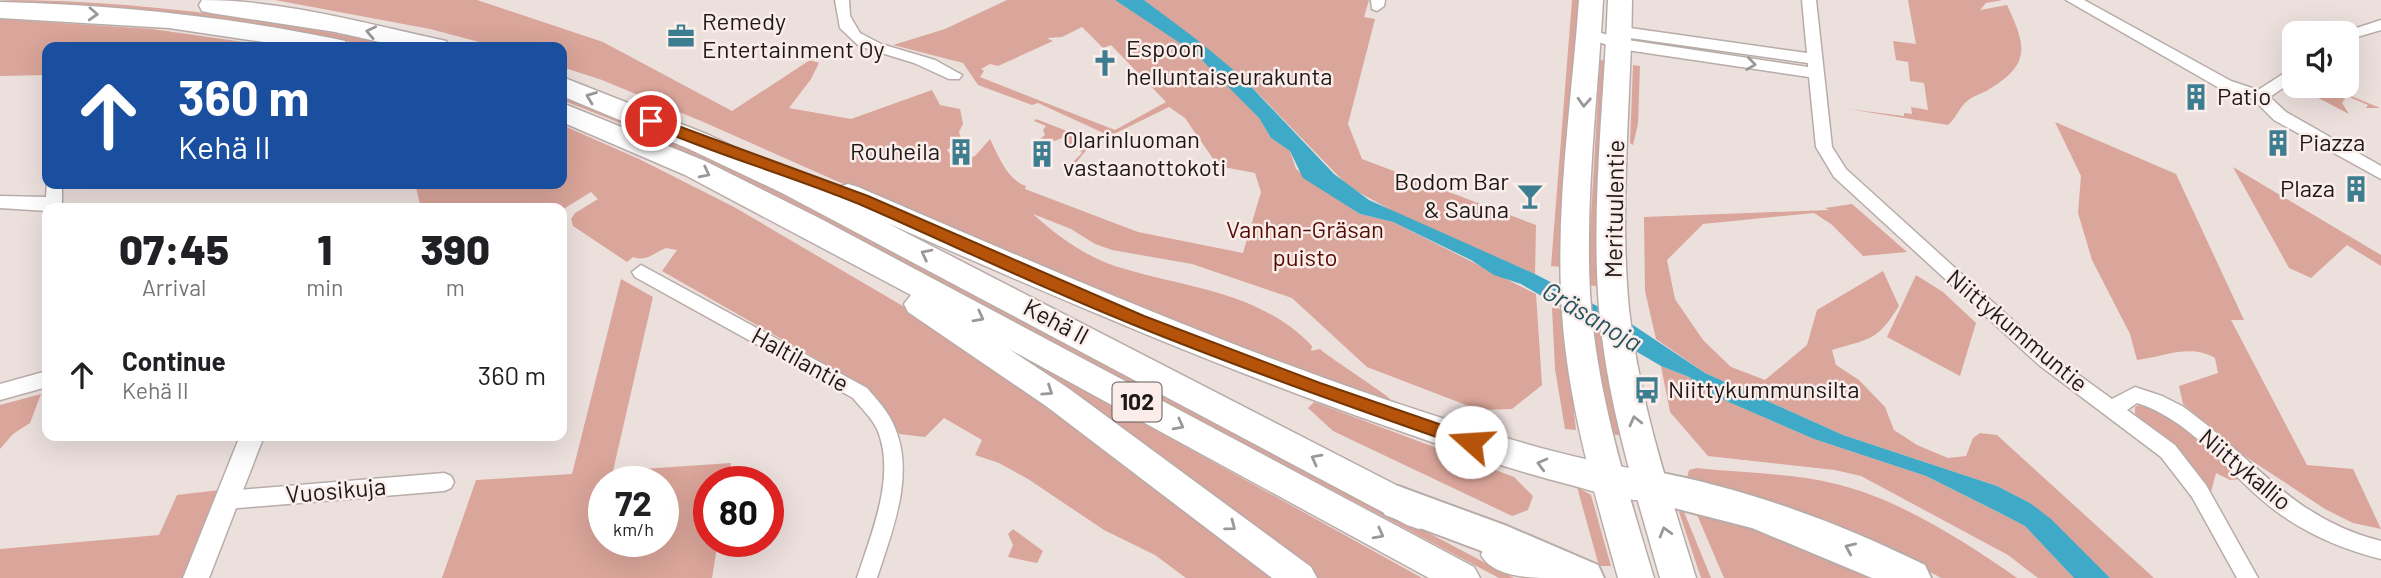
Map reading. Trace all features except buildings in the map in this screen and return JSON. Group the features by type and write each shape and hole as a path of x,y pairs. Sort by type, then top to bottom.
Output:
{"highway":[{"path":"1652,487 1743,509 1817,535 1911,578"},
{"path":"1398,503 1563,575"}],"main road":[{"path":"157,0 335,24 416,42"},
{"name":"Merituulentie","path":"1591,0 1575,273 1578,335 1595,433 1636,578"},
{"name":"Merituulentie","path":"1620,0 1611,260 1614,307 1619,349 1652,487 1678,578"},
{"path":"0,10 114,15 180,22 305,42"},
{"name":"Kehä II","path":"567,88 699,142 1008,297 1398,503"},
{"name":"Kehä II","path":"567,113 695,168 811,227 1462,578"},
{"path":"699,142 793,172 1138,320 1314,388 1518,458 1608,480 1652,487"},
{"path":"811,227 849,263 904,295 1057,397 1299,578"}],"street":[{"path":"842,0 843,19 859,41 884,51 915,58 954,75"},
{"name":"Niittykummuntie","path":"1809,0 1824,147 1840,173 2035,351 2066,377 2114,408 2168,451 2199,491 2248,578"},
{"path":"2073,0 2226,85 2258,95 2280,116 2381,173"},
{"path":"2359,31 2381,25"},
{"path":"1588,34 1815,66"},
{"path":"2258,95 2267,93 2282,81"},
{"path":"0,202 42,204"},
{"name":"Haltilantie","path":"641,272 860,393 874,410 885,427 891,446 891,465 886,515 867,578"},
{"path":"0,392 42,380"},
{"name":"Niittykallio","path":"2114,408 2135,395 2152,398 2181,417 2283,505 2340,538 2381,550"},
{"path":"196,578 250,441"},
{"name":"Vuosikuja","path":"227,500 444,482"}],"green space":[{"path":"0,0 151,7 251,19 374,42 350,42 201,16"},
{"name":"Vanhan-Gräsan puisto","path":"275,0 477,0 603,42 732,111 810,60 819,63 811,79 789,108 851,119 932,90 940,105 960,109 963,124 959,132 961,139 947,150 957,162 975,156 990,139 1008,173 1026,186 1025,189 1138,232 1243,253 1261,192 1255,173 1218,166 1185,118 1169,107 1110,136 1038,103 1032,105 978,85 963,63 893,45 945,29 1007,0 1115,0 1163,29 1214,70 1259,118 1271,138 1290,151 1296,169 1325,191 1360,214 1393,222 1536,294 1542,385 1512,409 1479,410 1367,367 1292,298 1192,264 1112,250 1095,244 1071,229 1033,214 1071,244 1104,262 1219,293 1268,313 1291,327 1312,346 1311,351 1320,349 1392,401 1357,392 977,243 701,121 602,80 567,69 567,42 479,42 430,29","holes":["1082,27 1103,48 1111,45 1166,102 1115,130 980,77 984,71 981,69 990,64 998,66 1053,41 1047,38 1062,37"]},
{"path":"1144,0 1369,0 1364,17 1375,19 1348,124 1362,159 1536,225 1535,274 1402,216 1349,187 1241,76"},
{"path":"1572,0 1580,0 1562,267 1551,266"},
{"path":"1908,0 2003,0 1986,3 1980,10 2007,5 2018,32 2021,53 2012,72 2002,81 1967,101 1948,125 1848,109 1904,116 1904,113 1912,114 1911,107 1928,110 1924,83 1910,81 1908,62 1896,60 1893,41 1916,44"},
{"path":"0,19 152,29 244,42 42,42 42,75 0,76"},
{"path":"1600,60 1608,61 1600,287 1590,285 1589,251"},
{"path":"1633,65 1640,66 1638,124 1633,145 1630,143"},
{"path":"567,97 654,131 755,178 1514,578 1499,578 751,183 625,125 567,102"},
{"path":"2318,98 2345,99 2342,103 2349,114"},
{"path":"2351,98 2380,108 2366,108 2368,105"},
{"path":"1036,119 1090,140 1090,145 1069,172 1067,168 1082,153 1075,143 1067,145 1062,138 1041,146 1040,139 1045,135 1043,130 1046,126 1034,121"},
{"path":"2055,122 2176,174 2244,320 2231,320 2307,465 2353,469 2381,529 2353,523 2325,509 2240,453 2183,404 2179,386 2218,373 2215,358 2186,351 2137,360 2130,334 2092,260 2078,213 2081,176"},
{"path":"567,127 639,159 734,207 942,329 1283,578 1186,578 1155,555 1104,530 1028,479 999,463 975,455 982,440 944,418 925,437 899,434 882,404 862,385 662,271 677,250 666,248 646,258 633,257 627,262 573,226 571,219 575,213 598,199 591,192 567,207 567,203 420,203 416,189 567,189"},
{"path":"2233,167 2381,255 2381,266 2347,245 2311,278 2289,268"},
{"path":"1852,204 1907,252 1863,256 1831,224 1814,213 1703,224 1667,260 1675,299 1703,340 1731,367 1765,380 1807,345 1817,310 1883,271 1899,306 1878,333 1832,350 1836,365 1859,380 1885,407 1894,430 1917,445 1948,458 1966,456 1973,438 1980,433 1997,435 2154,578 2110,578 2030,503 1997,486 1843,435 1705,373 1656,339 1645,291 1644,217 1829,210 1825,208"},
{"path":"1916,275 1943,292 1976,323 1960,376 1887,337"},
{"path":"621,279 653,297 614,466 588,466 588,557 679,557 679,467 731,463 730,466 693,466 693,557 715,557 712,578 442,578 476,480 572,474"},
{"path":"1552,308 1563,309 1576,430 1565,429 1555,369"},
{"path":"1594,327 1600,330 1606,344 1624,436 1611,434 1592,342 1595,338"},
{"path":"990,338 1422,578 1315,578"},
{"path":"1661,366 1689,377 1717,397 1814,439 1926,476 2004,515 2025,526 2074,578 2038,578 2008,555 1861,476 1835,470 1708,456 1670,412"},
{"path":"41,394 30,423 13,434 0,449 0,405"},
{"path":"1314,402 1514,477 1533,496 1528,510 1512,516 1333,431 1308,408"},
{"path":"2143,403 2173,418 2242,479 2230,480 2216,473 2211,492 2179,449 2135,414 2135,407"},
{"path":"1697,468 1802,478 1859,491 1907,510 1976,550 2017,578 1941,578 1882,545 1832,522 1781,504 1687,478 1689,470"},
{"path":"1577,487 1591,495 1611,566 1599,566"},
{"path":"220,490 186,578 0,578 0,549 159,535 177,495"},
{"path":"1682,507 1711,578 1701,578 1679,512"},
{"path":"1695,510 1734,520 1886,578 1724,578"},
{"path":"1013,529 1043,551 1037,563 1008,557 1013,545 1008,534"}],"water":[{"name":"Gräsanoja","path":"1115,0 1144,0 1196,39 1241,76 1334,174 1369,200 1535,274 1630,323 1705,373 1843,435 1997,486 2030,503 2051,519 2110,578 2074,578 2025,526 2004,515 1926,476 1814,439 1717,397 1689,377 1661,366 1521,284 1494,275 1471,260 1393,222 1360,214 1303,178 1290,151 1271,138 1259,118 1195,53"}],"place":[{"name":"Remedy Entertainment Oy","path":"681,36"},
{"name":"Espoon helluntaiseurakunta","path":"1105,63"},
{"name":"Patio","path":"2196,97"},
{"name":"Piazza","path":"2278,143"},
{"name":"Rouheila","path":"961,152"},
{"name":"Olarinluoman vastaanottokoti","path":"1042,154"},
{"name":"Plaza","path":"2356,189"},
{"name":"Bodom Bar & Sauna","path":"1530,196"},
{"name":"Niittykummunsilta","path":"1647,390"}],"route":[{"path":"651,121 699,142 782,167 1138,320 1314,388 1471,442"}]}
